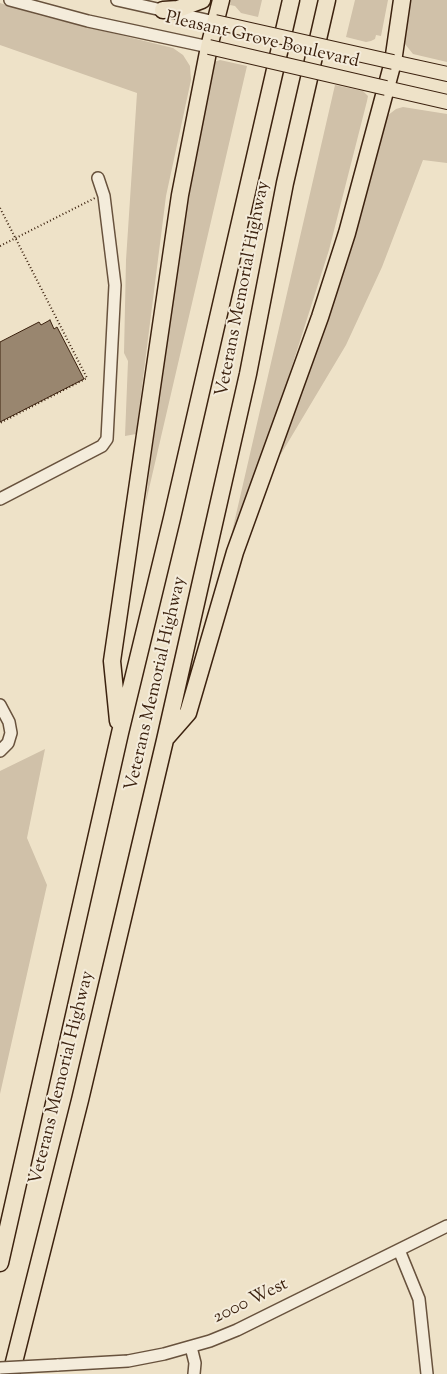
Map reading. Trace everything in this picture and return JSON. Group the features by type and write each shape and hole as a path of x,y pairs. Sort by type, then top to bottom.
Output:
{"highway":[{"path":"163,10 178,9 202,0"},
{"path":"120,733 112,661 180,195 209,47 221,0"},
{"name":"Veterans Memorial Highway","path":"0,1263 120,733 172,518 291,0"},
{"name":"Veterans Memorial Highway","path":"11,1374 80,1100 165,740 248,374 285,183 327,0"},
{"path":"165,740 188,713 235,552 320,317 347,233 393,62 402,0"}],"main road":[{"name":"Pleasant Grove Boulevard","path":"215,22 447,74"},
{"name":"Pleasant Grove Boulevard","path":"209,47 447,102"}],"street":[{"name":"Pleasant Grove Boulevard","path":"10,0 80,19 209,47"},
{"name":"Pleasant Grove Boulevard","path":"117,0 215,22"},
{"path":"0,499 102,446 107,439 115,285 104,193 98,178"},
{"path":"0,705 9,722 11,733 8,743 0,751"},
{"name":"2000 West","path":"0,1368 128,1361 210,1341 237,1330 447,1226"},
{"path":"399,1250 419,1299 427,1374"},
{"path":"191,1347 195,1363 194,1374"}],"path":[{"path":"0,246 104,193"},
{"path":"0,208 87,378 0,423"}],"shaded area":[{"path":"231,0 262,0 258,17 241,13 235,6 230,5"},
{"path":"355,0 388,0 381,36 376,35 375,39 366,42 346,37"},
{"path":"409,0 447,0 447,62 413,54 405,44 402,31"},
{"path":"0,3 38,15 173,48 183,55 190,66 191,80 166,196 136,434 125,436 128,361 124,353 126,260 137,93 0,45"},
{"path":"220,60 247,66 145,506 188,179 214,62"},
{"path":"335,85 363,91 368,96 367,101 329,250 240,529 220,584"},
{"path":"403,107 447,114 447,163 423,160 382,267 346,345 281,454 277,453 383,119 396,109"},
{"path":"45,749 27,838 47,885 0,1094 0,771"}],"building":[{"path":"50,320 54,329 57,327 84,379 0,422 0,342 39,322 41,325"}]}
